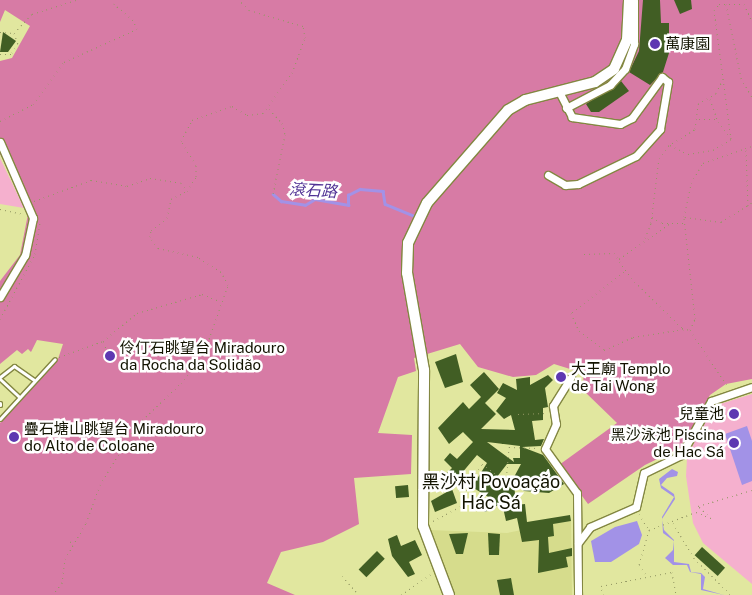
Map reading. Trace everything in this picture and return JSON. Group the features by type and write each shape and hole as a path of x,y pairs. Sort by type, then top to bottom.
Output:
{"main road":[{"path":"449,595 423,526 424,370 407,273 408,243 427,203 495,122 517,104 595,82 614,69 627,40 629,0"}],"street":[{"path":"566,108 610,85 625,69 634,44 634,0"},
{"path":"548,175 565,185 578,184 636,156 660,129 668,79 662,78 632,118 620,124 588,122 572,117 559,92"},
{"path":"0,142 30,202 32,232 25,255 0,297"},
{"path":"571,377 553,413 556,424 545,449 577,493 578,595"},
{"path":"578,543 590,527 634,508 644,473 681,455 704,408 732,392 752,387"}],"lane":[{"path":"0,419 55,359"},
{"path":"19,397 0,378 14,366 31,384"},
{"path":"28,379 34,380"}],"path":[{"path":"14,34 32,14 76,0"},
{"path":"0,121 34,104 64,62 137,29 133,20 114,4 116,0"},
{"path":"52,595 62,582 65,559 76,540 100,485 135,427 181,383 204,353 220,301 228,285 221,272 198,257 158,248 150,237 151,230 167,218 171,199 187,191 196,177 196,165 181,140 192,120 232,106 255,116 269,109 292,73 306,31 249,10 239,0"},
{"path":"726,3 741,78 752,97"},
{"path":"731,139 714,10 726,3 744,4 752,21"},
{"path":"0,32 14,34"},
{"path":"0,54 15,51 18,44 14,34"},
{"path":"644,238 651,216 654,172 670,145 691,134 698,119 698,104 710,98 723,79"},
{"path":"710,98 717,118 731,139"},
{"path":"269,109 282,123 284,134 272,194"},
{"path":"698,119 717,118"},
{"path":"670,145 688,154 713,150 731,139"},
{"path":"690,330 695,319 684,217 691,183 700,166 746,150 752,146"},
{"path":"746,150 748,206"},
{"path":"30,202 92,180 127,186 150,178 180,183 187,191"},
{"path":"684,217 721,222 752,202"},
{"path":"0,209 20,213"},
{"path":"651,216 669,224"},
{"path":"618,260 644,238 669,224 684,223"},
{"path":"584,254 610,252 618,260 624,271 685,329"},
{"path":"624,271 571,313 579,331 604,350 632,337 685,329 690,330 732,392"},
{"path":"55,359 103,341 137,313 202,294 214,303 220,301"},
{"path":"103,341 106,348"},
{"path":"518,414 553,413"},
{"path":"430,522 463,505 469,481 482,464 506,482 509,447 545,449"},
{"path":"649,530 663,527 697,512 711,518 698,506 752,490"},
{"path":"634,508 649,530 639,566 648,577"},
{"path":"672,523 694,558 730,595"},
{"path":"70,542 76,540"},
{"path":"402,595 438,569"},
{"path":"603,595 601,586 672,572 676,595"},
{"path":"342,576 359,595"}],"shaded area":[{"path":"0,0 752,0 752,379 726,384 710,395 684,446 645,465 588,504 559,465 617,423 584,391 583,373 554,364 536,375 513,377 478,367 460,344 414,358 416,371 398,377 378,433 412,435 411,474 354,478 359,524 323,542 281,552 267,583 295,595 0,595 0,423 58,359 63,344 37,340 31,352 28,349 22,354 17,350 0,364 0,281 20,255 29,209 0,154 0,61 12,58 30,26 5,10 0,22"},
{"path":"0,158 24,208 0,204"},
{"path":"752,394 752,584 703,543 693,523 686,476 687,458 707,415 720,404"},
{"path":"747,426 752,441 752,481 742,485 725,434"},
{"path":"672,469 678,472 677,476 667,478 661,485 674,494 675,499 662,519 674,497 661,488 659,479"},
{"path":"571,520 572,595 455,595 429,530 507,533"},
{"path":"662,520 664,530 674,541 663,533"},
{"path":"637,521 642,535 639,544 611,562 595,562 591,541 615,527"},
{"path":"674,541 674,562 689,564 691,572 701,573 705,577 703,589 724,595 701,590 701,574 690,572 687,565 673,565 665,558 673,550"}],"building":[{"path":"643,0 660,0 661,23 669,23 669,53 663,72 650,85 629,72 639,51"},
{"path":"674,0 691,0 692,9 680,14"},
{"path":"3,32 16,41 8,52 0,52"},
{"path":"621,81 629,91 599,112 591,112 586,104"},
{"path":"456,354 463,382 445,388 435,362"},
{"path":"484,372 499,389 485,403 496,414 481,429 515,430 511,415 504,419 496,411 506,398 497,393 503,383 517,390 516,379 530,377 530,385 548,375 553,380 545,388 548,407 543,408 543,420 532,421 535,440 544,439 541,446 522,447 543,455 564,484 549,493 524,491 514,483 516,505 525,504 527,522 570,515 571,521 553,524 554,536 548,537 549,553 572,548 572,556 566,557 568,567 538,573 539,540 522,542 517,518 506,521 502,503 485,512 481,504 490,498 472,487 487,463 477,455 451,486 442,478 452,468 444,460 450,453 457,459 473,442 463,432 449,444 438,428 463,402 469,409 481,397 470,385","holes":["487,442 520,446 520,458 513,458 514,462","507,464 521,464 507,490 493,482"]},
{"path":"408,485 409,497 396,498 395,486"},
{"path":"452,489 457,503 435,512 431,501"},
{"path":"468,533 463,554 456,554 449,534"},
{"path":"488,533 500,534 499,555 489,555"},
{"path":"397,535 401,546 415,540 422,555 409,562 415,574 408,577 392,556 388,539"},
{"path":"702,547 725,568 718,576 695,555"},
{"path":"377,551 385,559 366,577 359,569"},
{"path":"511,578 514,595 500,595 497,580"}],"waterway":[{"name":"滾石路","path":"273,194 281,201 305,205 315,199 348,205 348,195 360,189 383,191 385,204 417,217"}],"place":[{"name":"萬康園","path":"655,44"},
{"name":"伶仃石眺望台 Miradouro da Rocha da Solidão","path":"110,356"},
{"name":"大王廟 Templo de Tai Wong","path":"561,377"},
{"name":"兒童池","path":"734,414"},
{"name":"疊石塘山眺望台 Miradouro do Alto de Coloane","path":"14,437"},
{"name":"黑沙泳池 Piscina de Hac Sá","path":"734,443"}],"district":[{"name":"黑沙村 Povoação Hác Sá","path":"491,493"}]}
